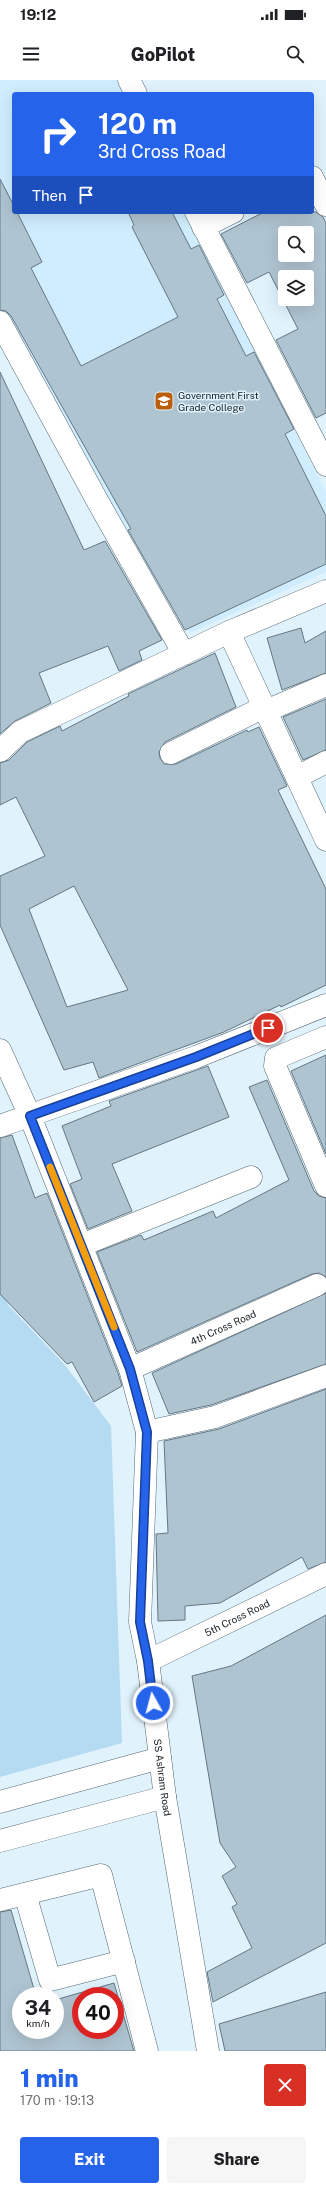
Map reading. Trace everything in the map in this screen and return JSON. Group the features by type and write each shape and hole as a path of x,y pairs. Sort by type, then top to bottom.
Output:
{"street":[{"path":"129,80 135,92"},
{"path":"314,172 326,166"},
{"path":"314,181 326,205"},
{"path":"224,214 200,219 326,465"},
{"path":"0,322 98,502 184,654"},
{"path":"0,751 20,732 229,632 326,591"},
{"path":"229,632 326,840"},
{"path":"171,753 265,709 326,685"},
{"path":"296,777 326,762"},
{"path":"0,1126 196,1057 326,1004"},
{"path":"326,1037 276,1058 275,1066 326,1186"},
{"name":"SS Ashram Road","path":"0,1050 30,1116 130,1369 147,1432 140,1622 148,1661 165,1797 208,2051"},
{"path":"82,1245 251,1177"},
{"name":"4th Cross Road","path":"130,1369 317,1284"},
{"path":"147,1432 216,1416 326,1376"},
{"name":"5th Cross Road","path":"148,1661 326,1574"},
{"path":"0,1802 160,1758"},
{"path":"0,1841 165,1797"},
{"path":"0,1900 101,1875 148,2051"},
{"path":"25,1894 50,1980 124,1961"}],"shaded area":[{"name":"Government First Grade College","path":"0,80 118,80 124,92 12,92 12,214 185,214 326,492 326,572 190,633 102,504 0,311"},
{"path":"0,1281 8,1305 65,1365 111,1426 122,1743 0,1777"}],"building":[{"name":"Government First Grade College","path":"0,179 12,202 12,214 18,214 42,262 31,268 81,366 178,317 132,227 134,225 129,214 173,214 191,249 199,245 224,295 217,299 246,356 254,352 294,429 285,434 326,516 326,564 185,630 128,530 131,529 11,316 6,311 0,310"},
{"path":"314,212 316,212 323,217 326,223 326,413 316,418 276,340 298,329 286,306 314,306 314,270 278,270 278,290 269,272 247,283 221,234 260,214 314,214"},
{"path":"0,372 84,550 105,541 162,640 139,651 142,660 119,671 108,646 39,673 51,703 15,721 0,734"},
{"path":"301,628 305,643 326,631 326,673 282,690 267,638"},
{"path":"215,653 236,707 165,742 159,752 160,758 164,764 176,764 247,730 248,732 259,727 287,786 278,790 326,889 326,985 224,1032 99,1078 93,1062 64,1070 0,925 0,876 45,856 16,797 0,805 0,763 9,760 27,742 60,726 62,731 129,696 128,694","holes":["74,886 128,990 67,1007 29,909"]},
{"path":"326,699 326,750 303,760 283,717"},
{"path":"326,1055 326,1154 291,1071"},
{"path":"208,1066 229,1117 112,1164 132,1211 88,1229 70,1184 82,1179 62,1126 111,1106 109,1101"},
{"path":"267,1080 314,1191 319,1196 326,1198 326,1277 319,1273 312,1274 137,1352 97,1252 141,1235 144,1240 213,1211 216,1218 289,1180 249,1087"},
{"path":"12,1135 35,1198 47,1193 122,1386 94,1402 72,1362 67,1364 0,1294 0,1138"},
{"path":"326,1293 326,1364 211,1405 169,1414 152,1373"},
{"path":"326,1389 326,1562 308,1569 302,1557 220,1603 185,1606 185,1620 158,1621 156,1534 168,1533 164,1441 219,1429"},
{"path":"326,1615 326,1943 213,2002 207,1972 252,1948 232,1907 237,1904 222,1876 236,1867 220,1843 192,1676 231,1666"},
{"path":"11,1910 33,1987 12,1987 12,2039 64,2039 64,1997 72,1995 72,2039 124,2039 124,2017 134,2051 0,2051 0,1912"},
{"path":"114,1983 115,1987 100,1987"},
{"path":"326,1992 326,2051 225,2051 219,2024"}],"slow traffic":[{"path":"50,1167 114,1327"}],"place":[{"name":"Government First Grade College","path":"164,401"}],"route":[{"path":"153,1703 148,1661 140,1622 147,1432 130,1369 30,1116 196,1057 268,1028"}]}
